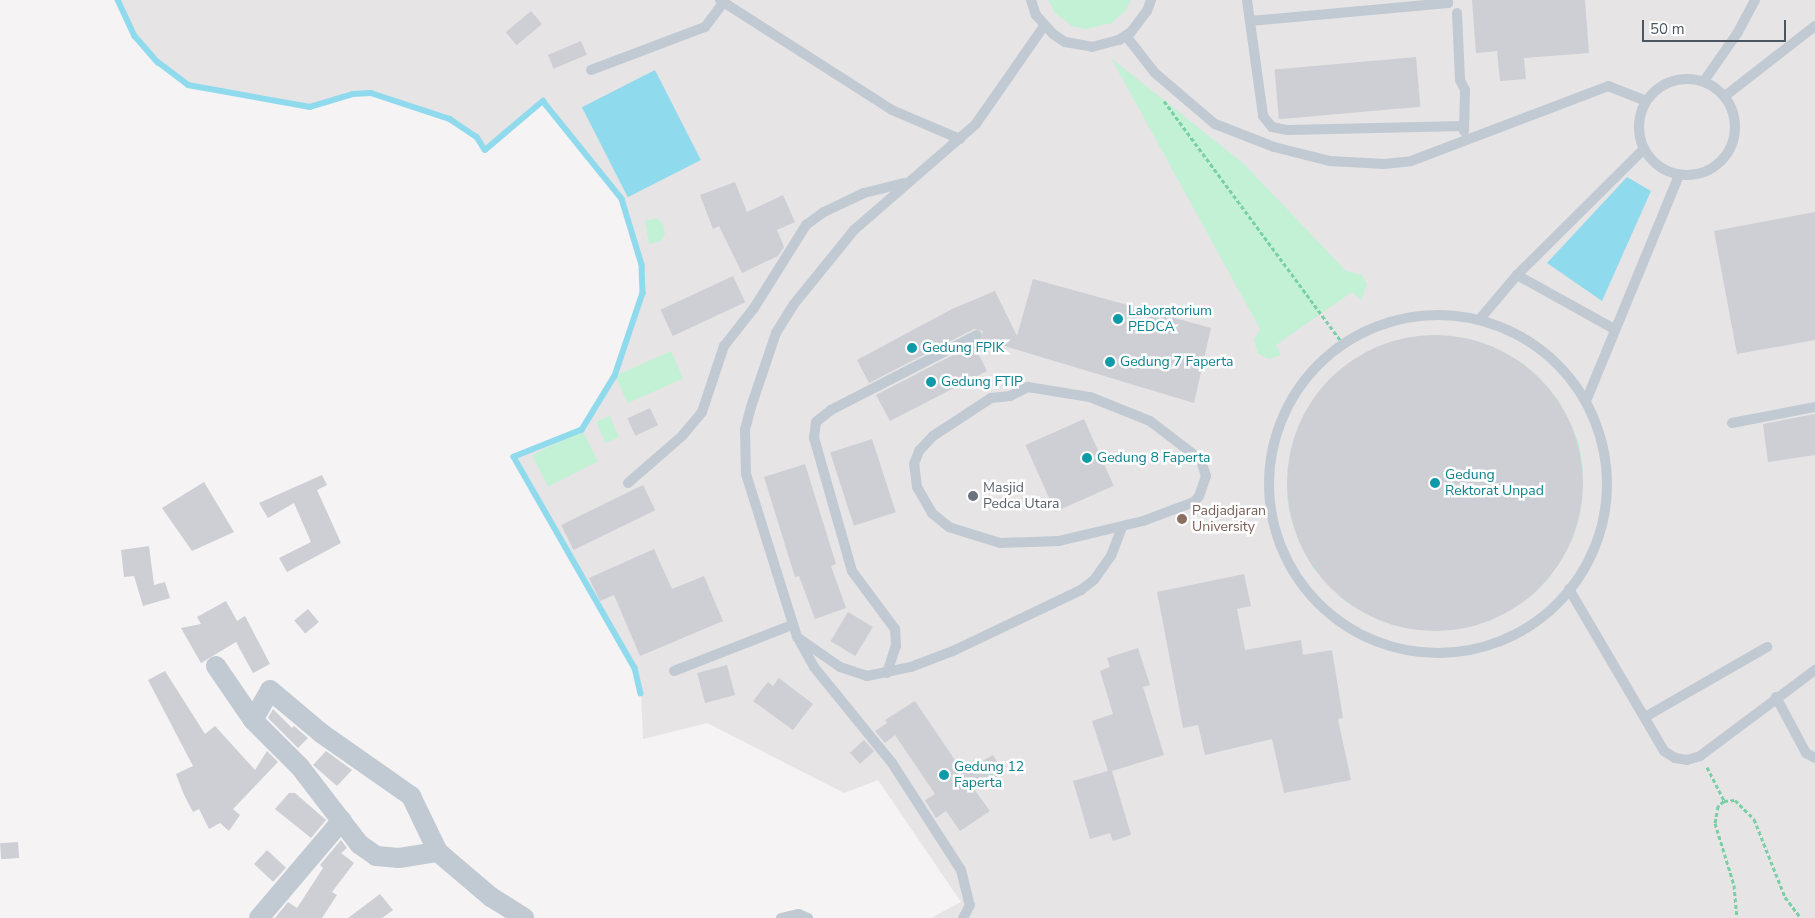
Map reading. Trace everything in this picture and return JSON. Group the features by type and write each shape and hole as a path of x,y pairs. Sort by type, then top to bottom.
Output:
{"street":[{"path":"216,666 253,720 300,767 342,820 358,844 376,856 399,858 438,852"},
{"path":"253,720 270,690 321,733 411,796 438,852 490,897 526,918"},
{"path":"258,918 342,820"}],"lane":[{"path":"1031,0 1044,26 1065,42 1079,46 1106,45 1126,36 1139,24 1150,0"},
{"path":"1247,0 1263,116 1272,127 1288,130 1464,126"},
{"path":"1250,21 1448,3 1448,0"},
{"path":"1704,81 1738,32 1755,0"},
{"path":"591,70 705,27 722,1 892,110 960,139"},
{"path":"1457,13 1460,80 1464,90 1464,140"},
{"path":"963,918 970,905 961,870 892,763 814,667 792,625 746,474 744,438 751,407 776,333 794,304 854,230 976,124 1044,26"},
{"path":"1725,96 1815,26"},
{"path":"1126,36 1155,73 1215,124 1234,134 1299,155 1330,161 1400,163 1608,86 1646,101"},
{"path":"1688,78 1704,81 1725,96 1736,120 1731,146 1715,166 1703,172 1679,175 1658,165 1644,149 1639,133 1640,116 1646,101 1657,89 1672,81 1688,78"},
{"path":"1479,320 1516,275 1644,149"},
{"path":"1586,401 1614,329 1679,175"},
{"path":"628,483 682,436 702,412 724,346 754,308 806,225 824,212 864,193 906,183"},
{"path":"1516,275 1614,329"},
{"path":"1432,315 1479,320 1522,337 1558,364 1586,401 1604,446 1608,495 1598,543 1569,589 1531,626 1477,650 1418,654 1362,637 1314,602 1281,553 1267,496 1274,438 1300,385 1342,344 1385,323 1432,315"},
{"path":"887,673 896,646 895,629 852,571 814,438 816,422 831,410 978,335"},
{"path":"1028,387 1101,400 1150,421 1193,451 1205,469 1202,490 1194,502 1122,527 1031,543 1000,543 970,536 949,526 932,513 917,487 914,464 919,450 933,436 991,398 1010,396 1028,387"},
{"path":"1732,423 1815,407"},
{"path":"798,637 853,673 867,676 887,673 953,650 1081,590 1094,580 1111,556 1122,527"},
{"path":"1569,589 1664,750 1675,758 1687,760 1700,756 1776,697 1815,670"},
{"path":"674,671 792,625"},
{"path":"1645,717 1767,647"},
{"path":"1776,697 1806,753 1815,758"},
{"path":"781,918 799,914 808,918"}],"path":[{"path":"1160,96 1342,344"},
{"path":"1700,756 1724,801"},
{"path":"1737,918 1734,885 1714,823 1718,806 1724,801 1735,800 1754,819 1785,897 1801,918"}],"shaded area":[{"name":"Padjadjaran University","path":"118,0 1815,0 1815,918 931,918 961,902 878,780 844,793 707,723 643,739 641,693 635,668 514,457 582,430 615,376 643,293 642,265 622,199 543,101 485,150 477,137 450,119 371,93 353,94 310,107 188,85 158,62 135,36"}],"green space":[{"path":"1048,0 1131,0 1126,10 1112,23 1086,29 1072,26 1055,13"},
{"path":"1111,58 1244,164 1346,271 1362,275 1367,285 1361,300 1352,292 1276,345 1281,355 1269,359 1258,354 1254,340 1260,329"},
{"path":"657,218 663,224 665,234 661,241 649,244 645,221"},
{"name":"Gedung Rektorat Unpad","path":"1432,335 1481,342 1524,364 1558,399 1579,443 1583,467 1580,516 1573,539 1547,581 1529,598 1487,622 1439,631 1390,624 1346,602 1312,567 1292,523 1287,499 1290,450 1298,427 1324,386 1362,355 1384,344","holes":["1437,378 1463,382 1459,397 1490,411 1469,438 1445,427 1427,426 1408,431 1389,403 1403,396 1398,384","1381,408 1399,437 1384,452 1377,467 1375,484 1378,501 1385,516 1397,529 1412,537 1436,541 1442,590 1408,588 1368,569 1352,553 1331,515 1327,493 1338,492 1347,487 1350,478 1343,463 1346,453 1365,422","1498,418 1509,434 1510,449 1522,454 1534,448 1540,476 1534,520 1511,558 1490,574 1480,560 1468,563 1464,574 1468,585 1455,588 1449,538 1475,522 1485,507 1489,491 1489,474 1476,445"]},
{"path":"671,351 683,378 627,403 615,376"},
{"path":"610,416 619,437 605,443 596,422"},
{"path":"582,430 598,461 548,487 532,455"}],"water":[{"path":"655,70 701,160 628,197 582,107"},
{"path":"1627,177 1651,191 1602,301 1547,263"}],"building":[{"path":"1472,0 1585,0 1589,53 1524,58 1526,79 1500,81 1497,51 1476,53"},
{"path":"531,11 542,24 517,45 506,32"},
{"path":"581,41 587,55 554,69 548,55"},
{"path":"1416,57 1420,107 1279,119 1275,69"},
{"path":"735,182 747,212 783,195 795,222 777,230 784,247 778,256 742,273 719,226 713,229 700,195"},
{"path":"1815,212 1815,340 1737,354 1714,231"},
{"path":"733,276 745,302 673,336 660,310"},
{"path":"1033,279 1211,328 1194,403 998,344 978,353 987,371 890,421 876,395 980,341 983,331 974,329 869,383 857,360 952,309 995,291 1017,336"},
{"name":"Gedung Rektorat Unpad","path":"1435,335 1464,338 1492,346 1517,360 1540,378 1566,413 1572,426 1580,454 1583,483 1580,512 1572,540 1558,565 1540,588 1505,614 1492,620 1464,628 1435,631 1406,628 1378,620 1353,606 1330,588 1304,553 1298,540 1290,512 1287,483 1290,454 1298,426 1312,401 1330,378 1365,352 1378,346 1406,338"},
{"path":"650,408 658,425 635,436 627,419"},
{"path":"1815,414 1815,455 1768,462 1763,424"},
{"path":"1084,419 1114,486 1055,512 1026,445"},
{"path":"872,439 896,512 854,526 830,453"},
{"path":"805,464 836,564 831,566 846,608 815,619 799,576 795,577 764,477"},
{"path":"322,475 327,485 317,490 341,543 287,572 279,558 311,542 294,503 268,518 259,503"},
{"path":"204,482 234,532 192,551 162,508"},
{"path":"643,485 655,510 573,550 561,525"},
{"path":"149,546 154,585 165,582 170,598 143,606 134,576 124,577 121,550"},
{"path":"654,549 672,589 704,576 723,621 640,656 614,595 600,601 589,578"},
{"path":"1244,574 1251,606 1237,609 1245,650 1301,640 1303,655 1332,650 1343,718 1338,719 1351,780 1284,793 1272,739 1205,755 1198,725 1183,728 1157,592"},
{"path":"226,601 237,621 245,616 270,664 253,673 236,642 201,663 181,628 201,624 197,617"},
{"path":"308,609 319,622 305,634 294,621"},
{"path":"848,612 873,627 855,656 830,641"},
{"path":"1138,648 1150,685 1143,687 1164,755 1112,771 1131,835 1113,841 1110,833 1090,839 1073,781 1108,771 1092,721 1113,714 1100,671 1110,667 1107,658"},
{"path":"727,665 735,695 705,703 697,673"},
{"path":"165,671 205,734 215,726 255,770 267,751 278,762 233,809 240,815 229,831 220,823 209,829 199,809 193,812 184,795 176,774 193,766 148,680"},
{"path":"779,678 813,704 793,730 753,701 768,682 773,686"},
{"path":"915,701 963,772 993,755 1004,773 974,789 990,811 960,831 946,811 936,818 925,800 935,794 895,735 885,743 875,731 887,723 885,720"},
{"path":"273,709 292,728 294,726 308,738 298,748 268,718"},
{"path":"864,740 874,751 860,764 850,753"},
{"path":"326,751 352,770 337,786 313,765"},
{"path":"289,793 295,793 326,820 311,838 275,809"},
{"path":"341,840 347,848 341,853 354,863 332,892 337,895 322,918 275,918 288,902 297,908 323,868 320,865"},
{"path":"18,842 19,858 1,859 0,843"},
{"path":"267,850 286,868 273,882 254,864"},
{"path":"380,894 393,910 382,918 348,918"}],"waterway":[{"path":"118,0 135,36 158,62 188,85 310,107 353,94 371,93 450,119 477,137 485,150 543,101 622,199 642,265 643,293 615,376 582,430 514,457 635,668 641,693"}],"place":[{"name":"Laboratorium PEDCA","path":"1118,319"},
{"name":"Gedung FPIK","path":"912,348"},
{"name":"Gedung 7 Faperta","path":"1110,362"},
{"name":"Gedung FTIP","path":"931,382"},
{"name":"Gedung 8 Faperta","path":"1087,458"},
{"name":"Gedung Rektorat Unpad","path":"1435,483"},
{"name":"Masjid Pedca Utara","path":"973,496"},
{"name":"Padjadjaran University","path":"1182,519"},
{"name":"Gedung 12 Faperta","path":"944,775"}]}
